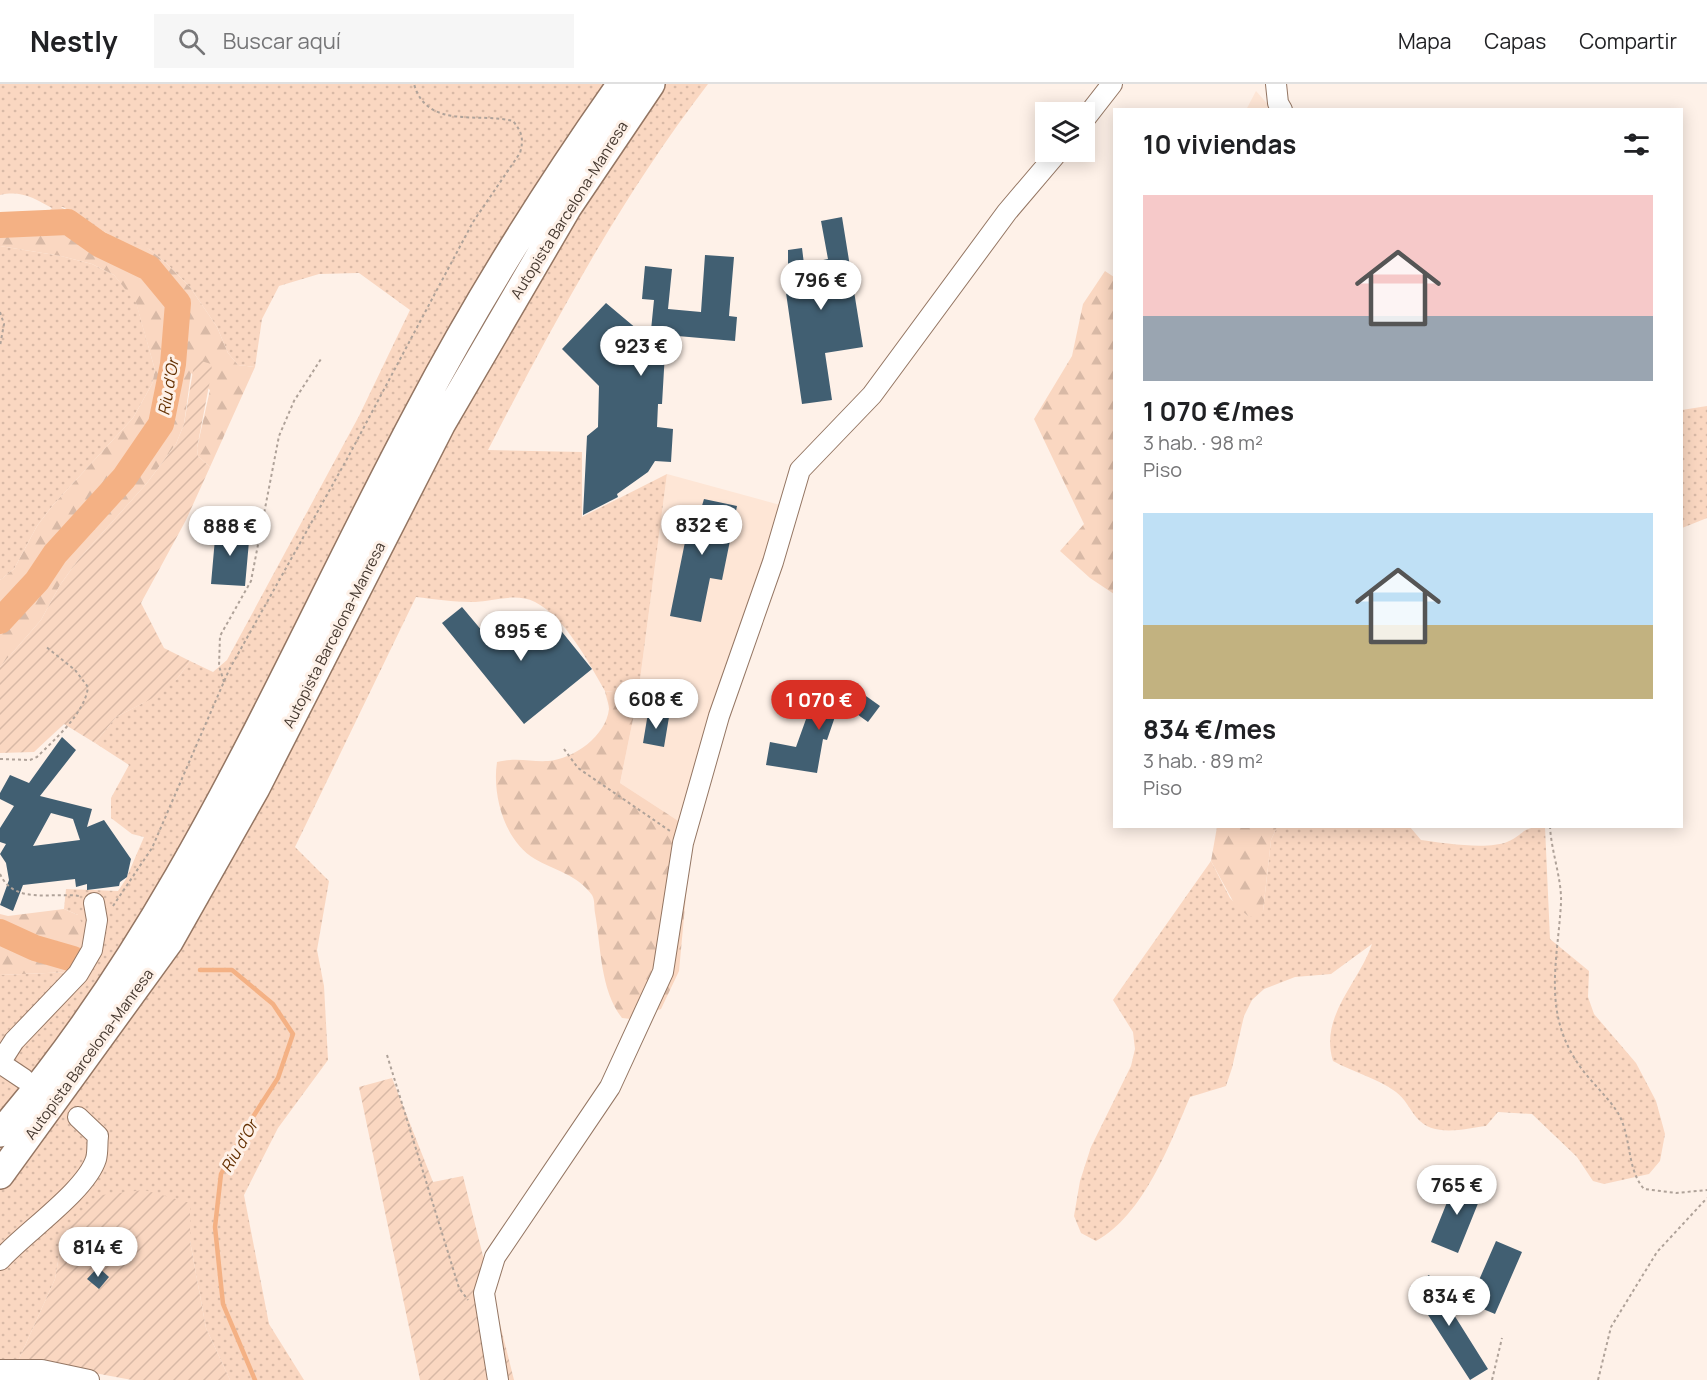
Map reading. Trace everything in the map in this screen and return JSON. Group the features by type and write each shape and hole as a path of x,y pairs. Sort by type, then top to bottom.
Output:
{"highway":[{"name":"Autopista Barcelona-Manresa","path":"0,1132 42,1084 150,926 238,765 418,411 543,199 621,84"},
{"name":"Autopista Barcelona-Manresa","path":"0,1175 169,942 256,788 441,425 568,207 651,84"}],"street":[{"path":"1095,106 1112,84"},
{"path":"1276,84 1278,104 1281,108"},
{"path":"498,1380 484,1293 495,1257 610,1087 663,972 683,843 719,716 773,562 800,470 872,395 1007,212 1050,162"},
{"path":"24,1079 0,1063 14,1041 78,974 92,950 96,912"},
{"path":"0,1260 27,1231 84,1181 96,1159 98,1136 78,1117"},
{"path":"0,1370 42,1370 89,1380"}],"path":[{"path":"96,912 114,905 152,848 224,682 347,459 473,222 520,153 523,143 521,130 513,121 436,113 420,97 414,84"},
{"path":"0,312 4,324 0,346"},
{"path":"224,682 219,666 220,636 251,581 279,436 294,401 321,359"},
{"path":"0,759 27,760 37,757 70,721 87,694 88,687 83,678 45,646"},
{"path":"564,750 578,768 663,825 683,843"},
{"path":"1550,828 1561,902 1553,974 1563,1033 1575,1059 1618,1114 1631,1150 1634,1177 1644,1189 1676,1193 1707,1190"},
{"path":"0,874 7,885 23,893 66,894"},
{"path":"387,1055 459,1288 471,1304 486,1308"},
{"path":"1598,1380 1611,1327 1657,1252 1707,1198"},
{"path":"1492,1380 1502,1338"}],"shaded area":[{"path":"1256,91 1271,108 1247,108"},
{"path":"667,474 780,505 680,822 620,783 638,695"}],"green space":[{"path":"0,84 708,84 676,127 617,216 563,309 488,450 582,452 582,517 667,474 638,695 605,691 584,654 566,629 546,609 535,602 519,598 471,602 416,597 295,847 329,881 317,950 324,986 328,1060 278,1128 244,1195 269,1324 304,1380 230,1380 206,1328 190,1241 190,1203 60,1250 55,1279 19,1359 0,1360 0,975 70,972 78,915 64,909 66,889 118,891 126,879 144,837 132,834 111,818 111,798 129,765 95,743 116,717 143,703 177,679 190,661 213,672 227,660 359,416 410,310 359,273 319,274 279,286 262,319 255,367 238,365 228,353 217,327 190,287 149,249 125,244 63,207 52,208 21,194 0,195"},
{"path":"59,206 125,244 141,245 149,249 190,287 217,327 228,353 238,365 255,367 210,467 198,456 197,448 210,390 191,373 184,424 176,444 147,483 78,560 60,585 41,620 0,667 0,580 14,569 37,526 53,505 133,418 152,384 155,370 136,303 114,275 92,264 61,256 0,246 0,229 31,229 52,208"},
{"path":"0,246 61,256 92,264 114,275 136,302 155,370 152,384 133,418 53,505 37,526 14,569 0,580"},
{"path":"1105,271 1113,276 1113,593 1090,578 1060,551 1084,524 1034,419 1072,356 1083,304"},
{"path":"195,359 211,364 212,370 197,448 198,456 210,467 186,520 141,603 164,648 190,661 177,679 159,695 116,717 95,743 64,724 34,752 0,753 0,667 41,620 60,585 78,560 147,483 176,444 184,424"},
{"path":"1707,406 1707,518 1683,528 1683,410"},
{"path":"605,691 638,695 620,783 680,822 690,852 679,971 661,1009 631,1019 622,1018 609,994 602,967 592,895 580,882 535,859 515,841 503,816 496,788 497,762 558,759 578,751 595,737 607,719 609,709"},
{"path":"1217,828 1277,828 1271,840 1263,911 1257,917 1248,916 1235,905 1211,861"},
{"path":"1277,828 1411,828 1421,840 1477,846 1507,842 1527,830 1545,828 1550,939 1589,971 1588,997 1594,1014 1636,1063 1656,1101 1665,1134 1660,1161 1649,1174 1604,1184 1593,1181 1577,1157 1532,1114 1498,1112 1486,1126 1458,1130 1431,1128 1416,1117 1396,1092 1333,1061 1330,1045 1331,1029 1336,1014 1372,944 1331,974 1295,977 1264,989 1252,1000 1244,1016 1226,1086 1190,1097 1164,1157 1128,1215 1113,1230 1096,1241 1081,1233 1074,1216 1080,1181 1091,1147 1131,1066 1135,1049 1133,1032 1113,1000 1211,861 1230,898 1248,916 1263,911 1271,840"},
{"path":"64,909 78,915 88,936 70,972 0,975 0,914 8,916"},
{"path":"392,1078 433,1182 463,1176 514,1380 420,1380 359,1087"},
{"path":"144,1190 190,1203 190,1241 206,1328 230,1380 132,1380 19,1359 55,1279 60,1250 72,1219 102,1195"}],"building":[{"path":"842,217 863,347 825,353 832,400 802,404 783,272 788,272 788,250 802,248 804,264 828,259 821,221"},
{"path":"705,255 734,257 729,316 737,317 735,341 666,335 662,404 658,404 657,427 673,429 671,462 655,461 648,472 617,494 618,497 583,515 587,436 598,427 599,386 562,349 606,303 650,340 654,300 642,299 645,266 672,269 668,309 701,312"},
{"path":"704,499 737,506 722,580 710,578 701,622 670,616 686,537 679,536 685,506 701,509"},
{"path":"216,527 250,530 245,586 211,584"},
{"path":"462,607 488,638 512,618 531,641 554,622 592,669 524,724 442,623"},
{"path":"845,681 880,706 868,722 840,702 827,740 823,739 817,773 766,765 770,742 796,747 810,708 822,712"},
{"path":"648,713 669,717 664,747 643,743"},
{"path":"62,737 76,750 40,796 92,809 87,827 104,820 131,859 127,877 120,882 119,886 87,890 87,884 76,887 75,879 23,885 13,911 0,905 9,880 6,863 0,854 6,844 0,842 0,828 14,806 0,799 0,793 10,775 29,783","holes":["51,813 73,819 80,840 33,846"]},
{"path":"1456,1180 1483,1191 1458,1253 1431,1242"},
{"path":"1496,1241 1522,1252 1495,1314 1469,1303"},
{"path":"98,1267 109,1277 99,1289 87,1279"},
{"path":"1429,1275 1488,1369 1470,1380 1410,1287"}],"waterway":[{"name":"Riu d'Or","path":"0,225 68,222 99,244 149,268 178,303 173,364 161,424 124,478 55,554 37,581 0,621"},
{"name":"Riu d'Or","path":"0,932 35,948 73,959"},
{"name":"Riu d'Or","path":"200,970 232,970 273,1004 293,1034 278,1078 249,1123 221,1174 215,1227 223,1304 255,1380"}]}
